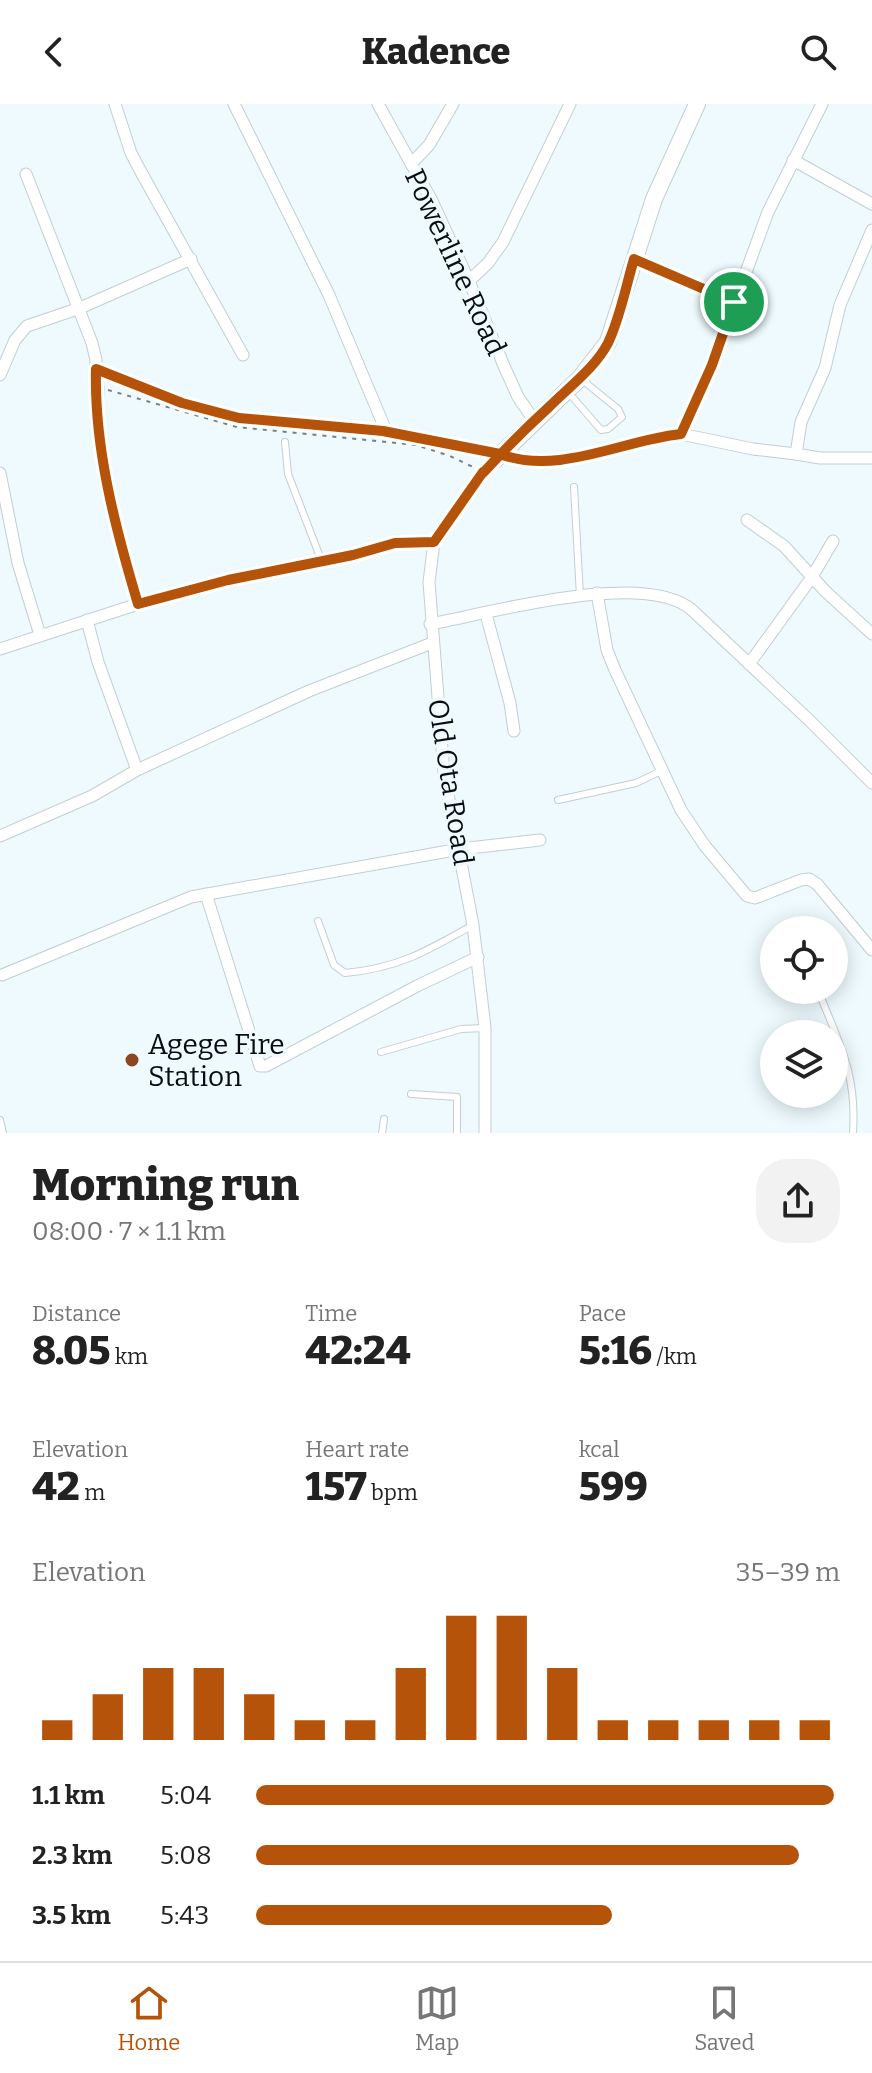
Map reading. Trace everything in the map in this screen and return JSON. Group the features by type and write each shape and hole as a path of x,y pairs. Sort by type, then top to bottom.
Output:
{"street":[{"path":"115,104 131,153 243,355"},
{"path":"234,104 329,295 384,426"},
{"name":"Powerline Road","path":"378,104 432,201 509,376 534,420"},
{"path":"411,164 429,145 453,104"},
{"path":"469,281 488,263 503,242 570,104"},
{"name":"Old Ota Road","path":"485,1133 487,1064 478,957 444,774 430,624 429,582 434,542 491,465 580,378 608,342 661,179 697,104"},
{"path":"681,434 712,365 753,249 822,104"},
{"path":"793,160 872,204"},
{"path":"26,174 92,343 96,415 106,486 138,604"},
{"path":"796,454 801,422 819,386 840,305 872,230"},
{"path":"0,375 23,329 80,308 191,259"},
{"path":"634,259 734,302"},
{"path":"491,465 545,461 681,434 753,449 820,458 872,458"},
{"path":"0,473 18,563 40,635"},
{"path":"747,520 784,546 872,634"},
{"path":"749,664 812,577 833,541"},
{"path":"0,649 138,604 228,580 322,562 395,543 434,542"},
{"path":"597,593 611,660 662,771 681,810 740,890 755,898 809,879 817,884 872,950"},
{"path":"430,624 597,593 663,595 677,600 749,664 872,783"},
{"path":"486,614 510,703 514,731"},
{"path":"87,620 103,676 137,770"},
{"path":"0,836 92,796 137,770 309,691 432,643"},
{"path":"2,975 176,902 206,894 460,849 540,840"},
{"path":"206,894 260,1066 266,1066 478,957"}],"lane":[{"path":"566,390 601,430 619,421 622,416 620,411 580,378"},
{"path":"582,405 596,392"},
{"path":"285,442 288,474 322,562"},
{"path":"574,487 580,596"},
{"path":"558,800 636,783 662,771"},
{"path":"318,921 334,965 345,973 375,970 403,961 430,950 473,925"},
{"path":"824,1004 847,1059 852,1089 853,1133"},
{"path":"381,1052 461,1029 485,1028"},
{"path":"411,1094 457,1097 457,1133"},
{"path":"382,1133 384,1119"},
{"path":"0,1120 3,1133"}],"path":[{"path":"96,380 230,416 383,431 491,465"},
{"path":"96,380 133,395 237,427 416,445 491,465"}],"place":[{"name":"Agege Fire Station","path":"132,1060"}],"route":[{"path":"734,302 634,259 608,342 602,351 580,378 517,437 500,454 483,473 483,472 434,542 395,543 322,562 228,580 138,604 106,486 96,415 96,369 182,403 239,418 383,431 500,454 512,459 545,461 681,434 712,365 734,302"}]}
